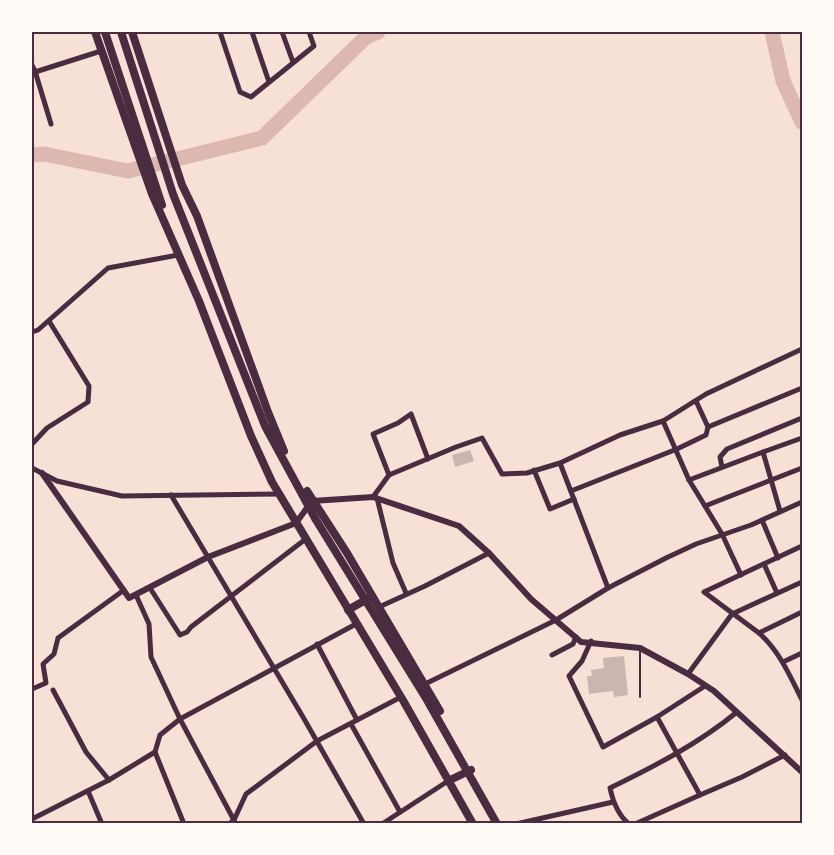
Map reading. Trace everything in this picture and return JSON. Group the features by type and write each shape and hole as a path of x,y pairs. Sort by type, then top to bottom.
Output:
{"highway":[{"path":"95,32 152,194 199,301 251,436 272,482 401,697 473,824"},
{"path":"105,32 161,200 254,434 303,526 478,824"},
{"path":"121,32 173,194 265,426 316,520 427,700 496,824"},
{"path":"132,32 182,185 197,216 287,456 312,501 425,684 502,824"},
{"path":"152,194 182,185"},
{"path":"348,610 372,596"},
{"path":"448,781 471,770"}],"street":[{"path":"220,32 240,92 251,97 314,46 309,32"},
{"path":"252,32 269,82"},
{"path":"282,32 293,62"},
{"path":"33,72 101,51"},
{"path":"32,65 51,124"},
{"path":"32,332 49,321 108,268 178,255"},
{"path":"32,444 47,428 88,402 89,386 49,321"},
{"path":"405,593 393,564 375,498 389,475 482,438 502,474 527,473 560,463 620,435 663,421 696,401 802,349"},
{"path":"708,427 802,388"},
{"path":"571,491 677,449 706,435 708,427 696,401"},
{"path":"389,475 373,434 398,423 411,414 428,459"},
{"path":"722,467 720,457 727,449 802,418"},
{"path":"663,421 689,480 722,534 741,575"},
{"path":"689,480 802,438"},
{"path":"763,452 780,511"},
{"path":"560,463 608,588"},
{"path":"32,468 57,481 122,496 281,494"},
{"path":"705,506 802,468"},
{"path":"534,470 550,508 574,499"},
{"path":"42,473 129,598 208,557 296,523 312,501 375,498 459,526 489,553 531,599 581,642 591,641 640,648 688,674 737,712 802,772"},
{"path":"171,495 274,667 364,824"},
{"path":"425,684 556,620 608,588 686,548 762,520 802,502"},
{"path":"762,520 778,558"},
{"path":"150,588 180,635 187,632 307,538"},
{"path":"802,546 704,592 772,645 802,700"},
{"path":"379,607 489,553"},
{"path":"764,564 777,593"},
{"path":"688,674 732,614 802,582"},
{"path":"32,689 46,683 44,664 54,654 58,638 124,590"},
{"path":"136,595 149,624 151,657 233,822"},
{"path":"759,633 802,612"},
{"path":"184,824 155,752 160,735 180,718 356,624"},
{"path":"552,655 573,644 576,637"},
{"path":"591,641 582,661 569,676 603,747 657,717 705,686"},
{"path":"317,644 357,720"},
{"path":"783,662 802,652"},
{"path":"53,690 86,752 109,780"},
{"path":"233,822 246,794 317,741 401,697"},
{"path":"629,824 613,802 610,788 677,754 712,732 737,712"},
{"path":"657,717 700,795"},
{"path":"351,724 400,812"},
{"path":"32,819 109,780 155,752"},
{"path":"635,824 742,777 785,755"},
{"path":"382,824 448,781"},
{"path":"87,791 102,824"},
{"path":"516,824 613,802"}],"lane":[{"path":"640,648 640,697"}],"building":[{"path":"470,450 474,461 455,467 452,455"},
{"path":"624,656 628,695 614,697 613,691 589,694 587,676 592,676 591,670 604,668 603,658"}],"waterway":[{"path":"32,155 44,154 128,171 262,138 366,37 378,32"},
{"path":"772,32 783,81 802,122"}]}
